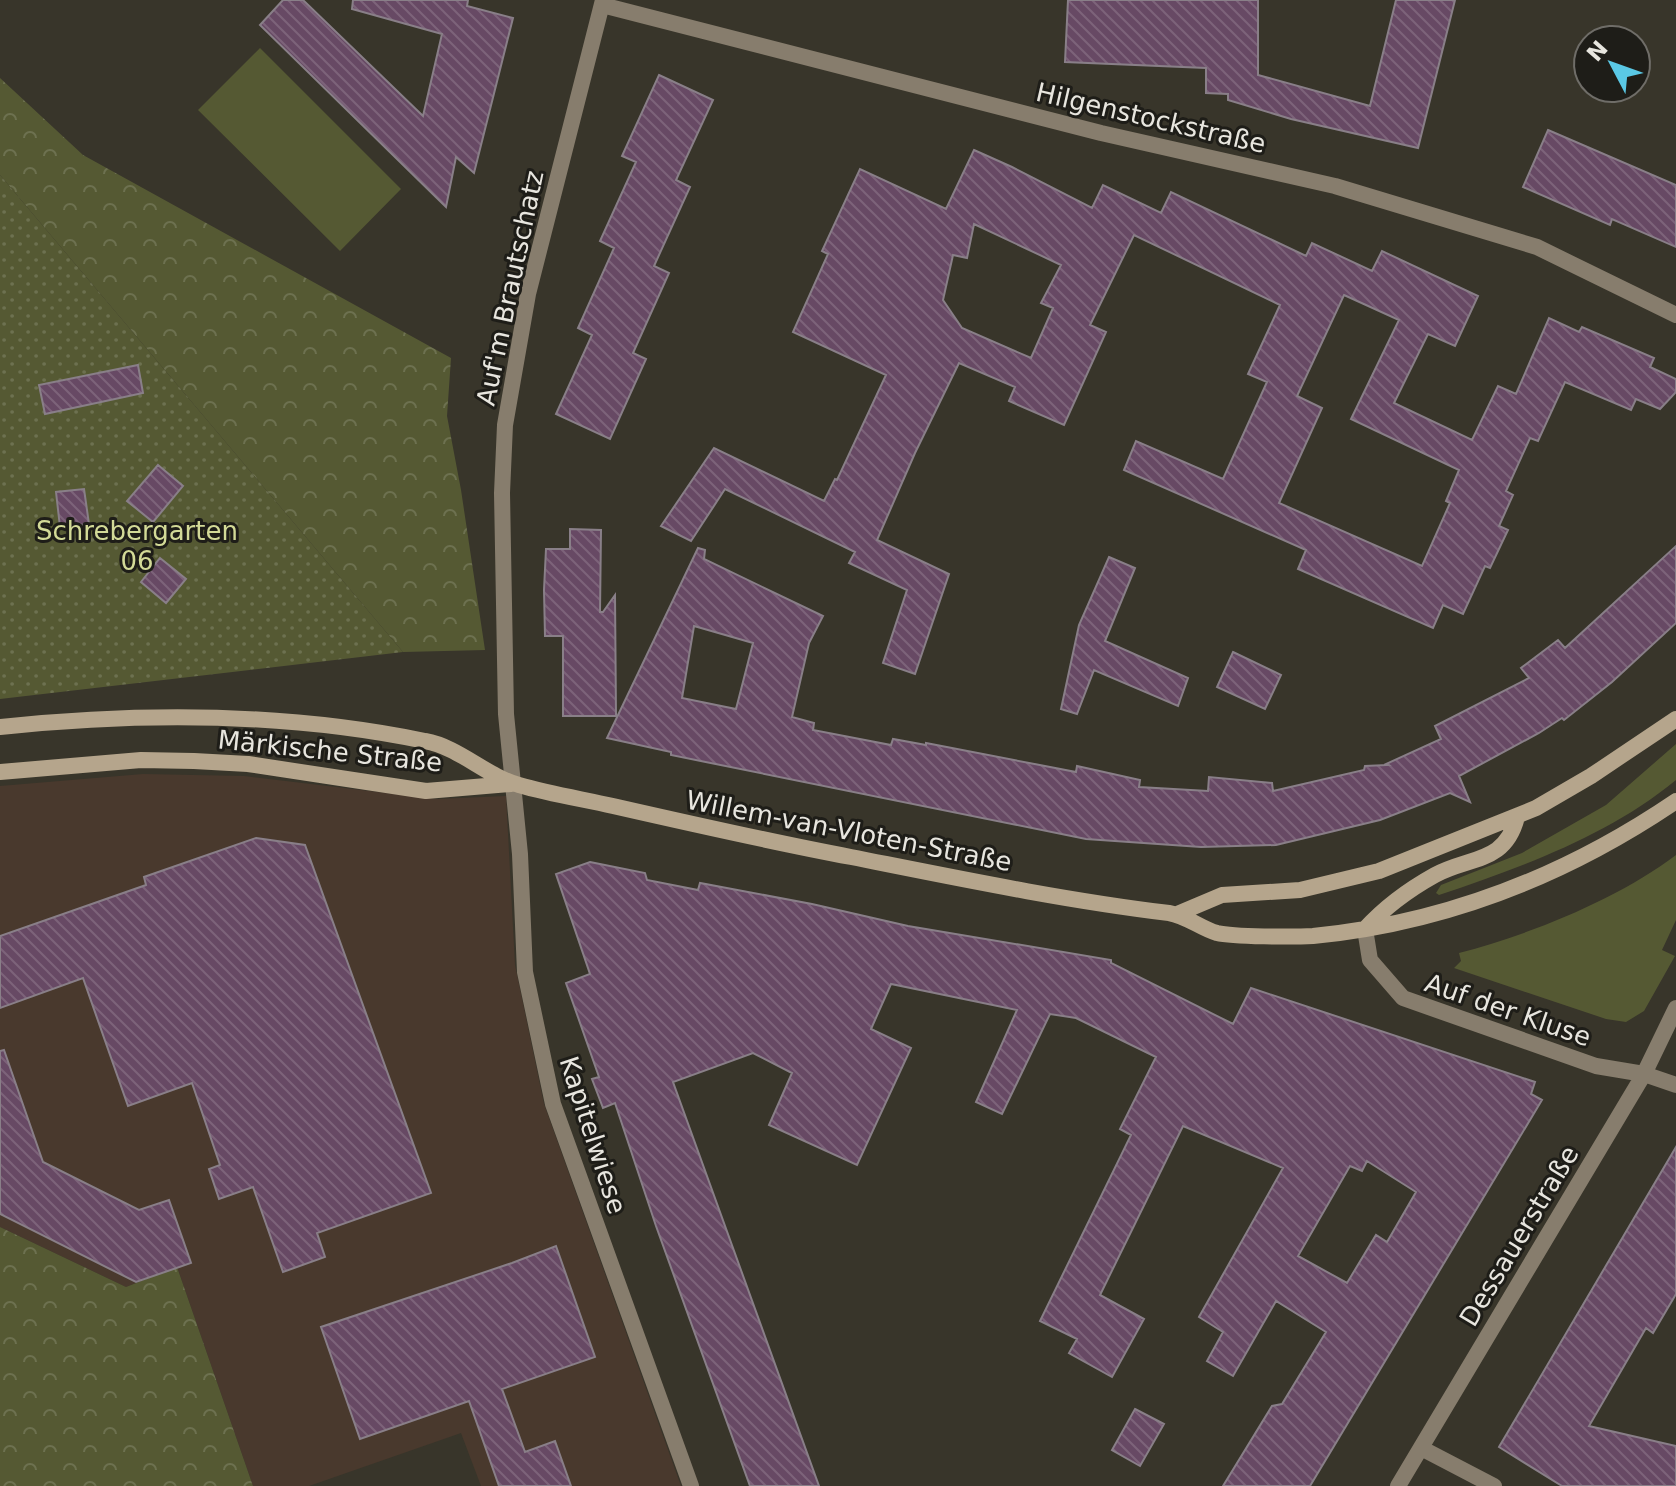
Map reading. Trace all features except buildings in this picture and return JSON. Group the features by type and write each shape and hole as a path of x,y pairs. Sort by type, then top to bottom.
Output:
{"main road":[{"name":"Märkische Straße","path":"0,727 50,721 171,716 312,724 432,742 514,784"},
{"path":"1177,914 1222,895 1300,890 1372,874 1517,817 1591,776 1676,719"},
{"name":"Märkische Straße","path":"0,772 141,760 194,761 248,764 426,791 514,784"},
{"name":"Willem-van-Vloten-Straße","path":"514,784 779,844 1075,901 1177,914 1218,934 1308,936 1421,918 1515,889 1575,862 1632,831 1676,801"},
{"path":"1365,929 1384,908 1438,873 1497,852 1513,833 1517,817"}],"street":[{"name":"Hilgenstockstraße","path":"603,2 1090,130 1335,186 1537,247 1676,315"},
{"name":"Auf'm Brautschatz","path":"514,784 506,714 502,493 505,425 528,294 603,2"},
{"name":"Kapitelwiese","path":"514,784 525,972 553,1104 691,1486"},
{"name":"Auf der Kluse","path":"1365,929 1370,960 1403,998 1596,1066 1644,1074 1676,1085"},
{"name":"Dessauerstraße","path":"1398,1486 1644,1074 1676,1008"},
{"path":"1421,1448 1494,1486"}],"shaded area":[{"path":"143,774 244,776 437,799 506,796 515,965 544,1104 681,1486 481,1486 461,1433 309,1486 253,1486 177,1267 126,1287 0,1227 0,786"}],"green space":[{"path":"260,48 401,189 340,251 198,110"},
{"path":"0,78 83,155 451,358 447,416 485,650 403,652 0,175"},
{"name":"Schrebergarten 06","path":"0,175 403,652 0,699"},
{"path":"1676,744 1676,780 1622,818 1533,861 1439,895 1436,893 1441,885 1522,853 1606,805"},
{"path":"1676,855 1676,920 1662,950 1675,956 1644,1011 1626,1022 1606,1019 1454,968 1461,961 1459,953 1572,914 1627,886"},
{"path":"0,1227 126,1287 177,1267 253,1486 0,1486"}]}
